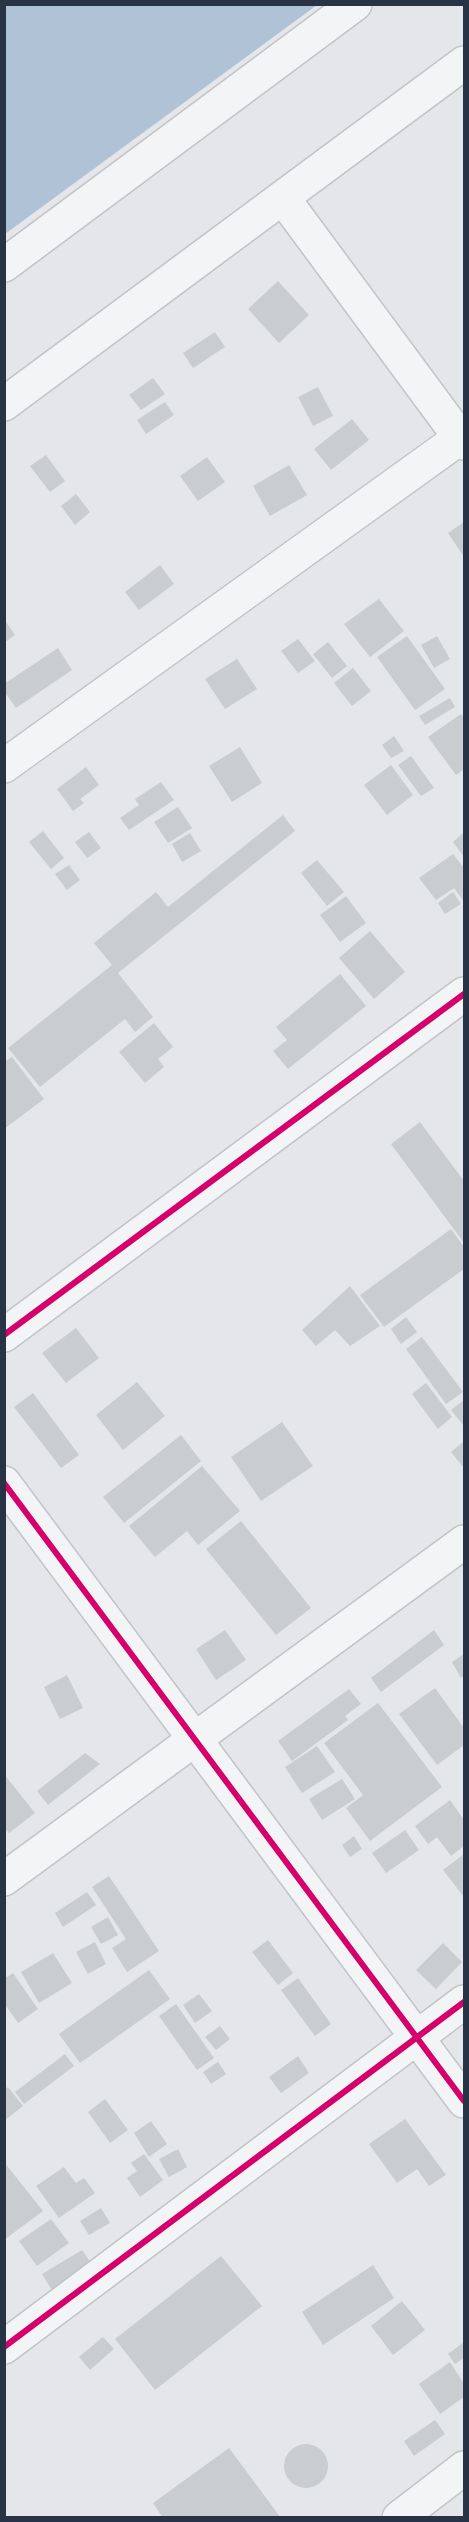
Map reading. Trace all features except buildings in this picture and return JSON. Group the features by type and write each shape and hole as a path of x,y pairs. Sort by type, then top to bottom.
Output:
{"street":[{"path":"4,265 355,4"},
{"path":"4,404 465,63"},
{"path":"4,766 463,439 282,198"},
{"path":"4,1335 465,994"},
{"path":"4,1483 465,2101"},
{"path":"4,1879 465,1542"},
{"path":"4,2347 465,2002"},
{"path":"399,2517 465,2468"}],"water":[{"path":"5,4 317,4 317,5 5,234"}],"cycle path":[{"path":"4,1335 464,994"},
{"path":"4,1483 464,2101"},
{"path":"4,2347 464,2002"}]}
